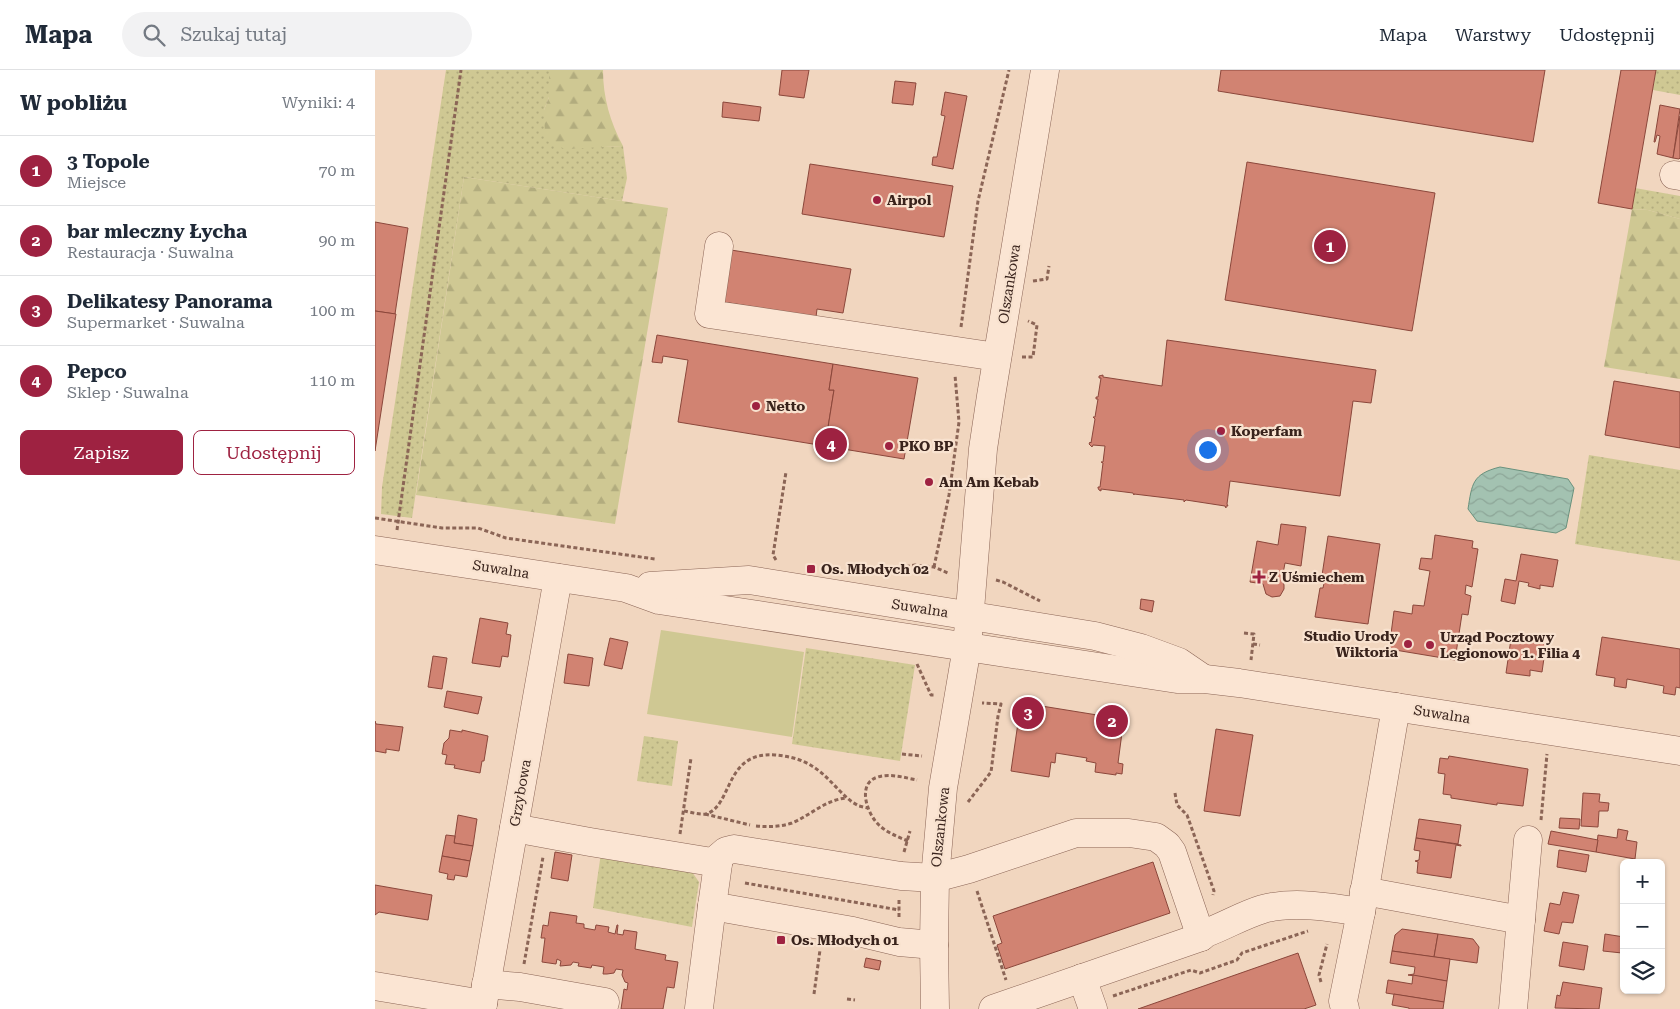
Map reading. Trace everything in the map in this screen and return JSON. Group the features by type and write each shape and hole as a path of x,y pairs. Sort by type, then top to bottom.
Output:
{"street":[{"name":"Olszankowa","path":"935,1009 933,945 935,878 943,788 967,647 983,449 1045,70"},
{"path":"719,246 709,314 997,357"},
{"name":"Suwalna","path":"375,550 626,588 659,600 1177,679 1205,679 1680,751"},
{"name":"Grzybowa","path":"484,999 558,578"},
{"name":"Suwalna","path":"626,588 749,580 1095,636 1141,648 1179,662 1205,679"},
{"path":"1345,1009 1343,1001 1363,902 1396,707"},
{"path":"514,828 718,863"},
{"path":"699,1008 718,863 722,854 729,849 901,876 935,878 969,869 1076,833 1129,833 1156,837 1167,845 1172,852 1201,937"},
{"path":"1513,1009 1528,840"},
{"path":"993,1009 1201,937 1206,933 1262,909 1277,906 1293,905 1341,909 1363,902 1521,920"},
{"path":"712,906 899,942 933,945"},
{"path":"1082,978 1104,1002"},
{"path":"375,986 484,999 520,987 605,1002 603,1009"}],"path":[{"path":"399,513 461,70"},
{"path":"934,567 949,495 959,422 954,369 978,201 1009,70"},
{"path":"769,559 778,562 773,555 786,472"},
{"path":"375,518 441,528 478,528 506,538 658,560"},
{"path":"869,573 878,574 902,567 915,566 934,567 951,573"},
{"path":"988,578 1003,582 1047,604"},
{"path":"1244,633 1254,634 1251,665"},
{"path":"1253,644 1260,645"},
{"path":"913,656 931,695"},
{"path":"1528,840 1540,823 1547,751"},
{"path":"902,754 921,756"},
{"path":"705,814 710,812 721,801 734,776 745,763 759,756 767,755 791,757 811,765 846,798 859,806 868,808"},
{"path":"677,857 691,758"},
{"path":"908,841 879,826 872,818 868,808 867,784 881,776 917,780"},
{"path":"683,811 705,814 750,825 775,826 790,823 831,801 846,798"},
{"path":"1167,845 1171,838 1193,830"},
{"path":"902,859 910,831"},
{"path":"520,987 544,852"},
{"path":"745,883 899,910"},
{"path":"977,893 987,890"},
{"path":"899,893 899,919"},
{"path":"1104,1002 1191,970 1200,973 1237,960 1242,953 1310,931"},
{"path":"814,994 819,957"},
{"path":"847,999 855,1000"}],"green space":[{"path":"446,70 549,70 549,97 544,110 599,147 623,146 627,178 622,201 464,177 412,518 381,514 382,487"},
{"path":"549,70 603,70 604,90 608,109 614,128 623,146 565,149 547,141 544,110 549,97"},
{"path":"1656,70 1680,70 1680,95 1653,90"},
{"path":"464,177 668,208 615,524 416,495"},
{"path":"1635,188 1680,196 1680,219 1648,210 1632,209"},
{"path":"1632,209 1648,210 1680,219 1680,379 1604,367"},
{"path":"1589,455 1680,470 1680,561 1575,544"},
{"path":"661,630 804,652 792,737 647,714"},
{"path":"806,648 915,665 900,761 792,744"},
{"path":"644,736 678,741 672,786 637,781"},
{"path":"601,853 690,869 699,882 692,927 593,908"}],"water":[{"path":"1500,467 1568,479 1574,488 1566,528 1556,533 1477,521 1468,509 1475,481 1484,473"}],"building":[{"path":"782,70 809,70 804,98 779,95"},
{"path":"1221,70 1545,70 1533,142 1218,91"},
{"path":"1621,70 1656,70 1632,209 1598,203"},
{"path":"895,81 916,83 913,105 892,103"},
{"path":"945,92 967,96 953,169 932,165 933,157 937,157 945,116 941,115"},
{"path":"723,102 761,107 759,121 722,117"},
{"path":"1660,105 1680,109 1673,158 1657,154 1660,136 1657,135 1654,142"},
{"path":"1680,116 1680,158 1679,159 1673,158"},
{"path":"1247,162 1435,193 1412,331 1225,300"},
{"name":"Airpol","path":"810,164 953,186 944,237 802,214"},
{"path":"375,222 408,228 395,314 375,311"},
{"path":"731,250 851,269 843,313 817,309 816,317 723,302"},
{"path":"375,311 396,314 375,451"},
{"name":"Netto","path":"657,335 833,364 829,390 834,390 825,446 678,422 688,360 663,356 662,363 652,362"},
{"name":"Koperfam","path":"1167,340 1376,370 1371,403 1353,401 1340,496 1230,481 1228,506 1226,508 1225,506 1186,500 1184,502 1184,500 1099,490 1103,463 1101,462 1103,462 1105,446 1093,445 1092,447 1089,444 1091,443 1095,419 1093,417 1095,417 1098,399 1096,397 1098,397 1101,378 1099,376 1103,375 1103,377 1162,386"},
{"path":"833,364 918,378 904,459 825,446 834,390 829,390"},
{"path":"1614,381 1680,392 1680,448 1605,435"},
{"path":"1281,524 1306,527 1301,566 1285,563 1282,579 1284,589 1280,596 1272,597 1266,594 1263,584 1250,582 1257,541 1278,545"},
{"path":"1435,535 1473,541 1472,548 1478,549 1472,587 1466,585 1465,594 1471,596 1468,615 1462,614 1455,660 1389,649 1394,611 1412,614 1413,605 1424,606 1430,571 1419,569 1421,558 1432,559"},
{"path":"1328,536 1380,544 1368,624 1315,617 1320,588 1323,588 1324,583 1321,582"},
{"path":"1521,554 1558,560 1553,587 1540,585 1540,589 1528,586 1529,583 1519,581 1515,604 1501,601 1505,579 1516,581"},
{"path":"1141,599 1154,601 1152,612 1140,609"},
{"path":"480,618 508,623 506,634 511,635 508,657 502,656 500,667 472,663"},
{"path":"1602,637 1680,649 1680,688 1676,687 1675,695 1663,693 1664,686 1627,679 1626,688 1614,686 1615,678 1596,675"},
{"path":"610,638 628,642 622,669 604,665"},
{"path":"1511,639 1546,644 1542,672 1530,670 1530,676 1506,673"},
{"path":"568,654 593,658 589,686 564,683"},
{"path":"433,656 447,658 442,689 428,687"},
{"path":"447,691 482,697 478,714 444,707"},
{"path":"1023,703 1122,719 1121,725 1123,725 1118,763 1123,764 1122,774 1095,772 1096,763 1086,761 1087,758 1056,753 1055,763 1051,762 1049,777 1011,771 1020,709 1022,709"},
{"path":"375,721 376,724 403,727 399,751 386,749 386,753 375,751"},
{"path":"1216,729 1253,735 1240,816 1204,811"},
{"path":"450,730 462,732 462,730 488,736 480,773 454,768 455,765 445,764 447,755 442,754 444,743 449,738"},
{"path":"1449,756 1528,769 1523,806 1497,803 1497,805 1451,798 1451,795 1443,794 1445,774 1438,773 1440,758 1448,759"},
{"path":"1583,793 1600,794 1599,802 1609,803 1608,811 1599,811 1598,827 1581,826"},
{"path":"458,815 477,819 473,846 454,843"},
{"path":"1560,818 1580,819 1579,829 1559,828"},
{"path":"1419,819 1461,825 1458,844 1416,838"},
{"path":"1618,829 1628,831 1626,840 1637,842 1635,859 1596,852 1598,835 1617,838"},
{"path":"1551,831 1598,840 1596,852 1548,844"},
{"path":"446,835 455,836 454,843 473,846 470,861 442,856"},
{"path":"1416,838 1461,845 1456,845 1451,878 1417,873 1418,862 1415,861 1419,860 1420,851 1414,850"},
{"path":"1559,850 1589,855 1586,872 1557,867"},
{"path":"555,852 572,855 568,881 551,878"},
{"path":"442,856 470,861 467,877 455,875 454,880 447,879 448,874 439,872"},
{"path":"1153,862 1170,913 1005,969 997,945 1002,943 993,916"},
{"path":"375,885 432,895 428,920 379,912 375,915"},
{"path":"1563,892 1579,895 1573,923 1562,922 1559,934 1544,931 1550,903 1560,905"},
{"path":"550,912 577,916 576,923 584,924 584,928 595,930 596,925 609,927 608,932 615,934 618,925 617,934 623,935 624,930 637,932 635,949 666,955 665,960 678,962 674,988 667,987 663,1009 621,1009 624,989 627,990 628,983 625,982 622,975 623,970 616,969 614,973 603,974 604,967 592,965 591,968 578,966 579,963 573,962 571,965 560,966 561,961 557,959 556,964 542,962 545,938 541,938 543,925 548,926"},
{"path":"1402,929 1438,934 1434,957 1392,951 1395,935"},
{"path":"1438,934 1473,939 1479,947 1477,963 1434,957"},
{"path":"1605,934 1620,936 1620,953 1603,951"},
{"path":"1563,942 1588,946 1584,970 1559,966"},
{"path":"1392,951 1450,959 1447,981 1408,975 1414,974 1415,967 1390,963"},
{"path":"1298,953 1316,1005 1304,1009 1138,1009"},
{"path":"866,958 881,961 879,970 864,967"},
{"path":"1413,975 1447,981 1444,1002 1386,993 1388,980 1412,984"},
{"path":"1563,982 1602,988 1599,1009 1555,1008 1557,995 1560,996"},
{"path":"1394,994 1444,1002 1443,1009 1409,1009 1392,1005"}],"place":[{"name":"Airpol","path":"877,200"},
{"name":"3 Topole","path":"1330,246"},
{"name":"Netto","path":"756,406"},
{"name":"Koperfam","path":"1221,431"},
{"name":"Pepco","path":"831,444"},
{"name":"PKO BP","path":"889,446"},
{"name":"Am Am Kebab","path":"929,482"},
{"name":"Os. Młodych 02","path":"811,569"},
{"name":"Z Uśmiechem","path":"1259,577"},
{"name":"Studio Urody Wiktoria","path":"1408,644"},
{"name":"Urząd Pocztowy Legionowo 1. Filia 4","path":"1430,645"},
{"name":"Delikatesy Panorama","path":"1028,713"},
{"name":"bar mleczny Łycha","path":"1112,721"},
{"name":"Os. Młodych 01","path":"781,940"}]}
